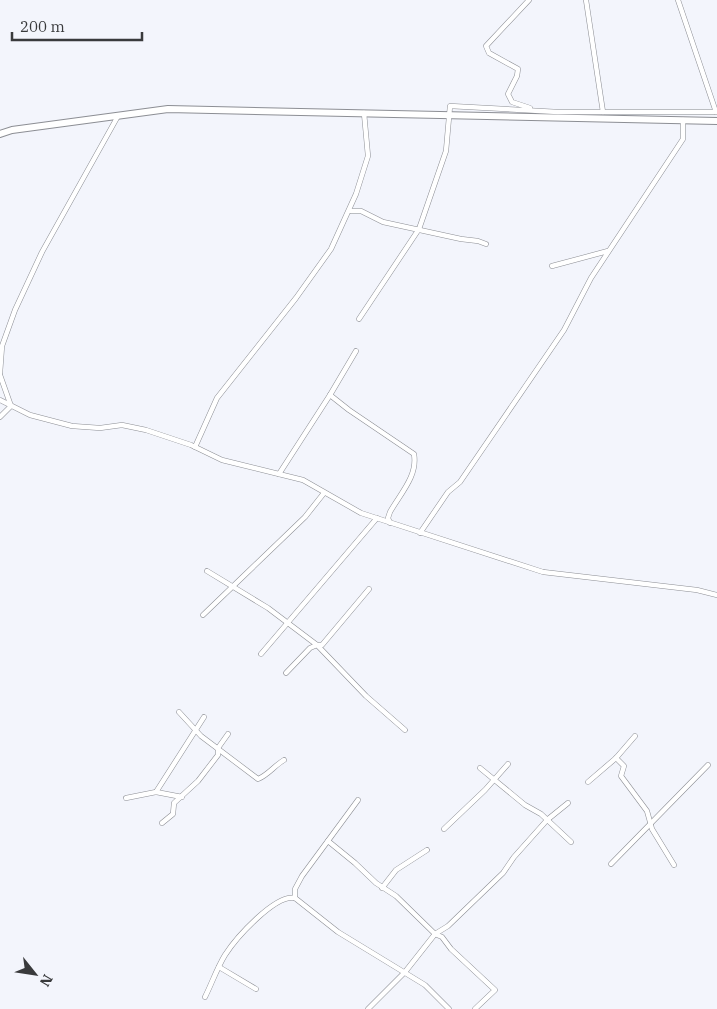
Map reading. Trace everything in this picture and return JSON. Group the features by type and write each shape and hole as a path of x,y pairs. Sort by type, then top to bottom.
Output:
{"highway":[{"path":"0,134 12,130 168,109 717,121"}],"street":[{"path":"529,0 486,46 489,53 518,69 517,76 508,94 512,102 537,110"},
{"path":"586,0 603,112"},
{"path":"674,0 679,6"},
{"path":"360,319 419,229 446,151 450,106 650,114 716,112 678,0"},
{"path":"196,447 217,398 296,298 331,249 356,194 368,156 364,114"},
{"path":"11,406 0,374 2,346 15,310 42,252 118,116"},
{"path":"420,533 448,492 460,482 564,330 591,278 683,139 683,120"},
{"path":"350,211 361,211 383,222 461,239 478,240 486,244"},
{"path":"552,266 609,251"},
{"path":"279,474 356,351"},
{"path":"330,395 414,454 415,463 412,474 390,512 390,522"},
{"path":"0,400 30,415 72,426 100,428 122,425 146,430 196,447 222,460 303,480 361,513 543,572 696,590 717,596"},
{"path":"0,417 11,406"},
{"path":"203,615 305,517 324,493"},
{"path":"261,654 377,518"},
{"path":"207,571 268,608 317,645 366,696 405,730"},
{"path":"286,673 310,648 322,645 369,589"},
{"path":"178,712 194,730 258,779 267,776 271,769 284,760"},
{"path":"156,792 204,717"},
{"path":"162,823 173,814 174,803 198,781 218,755 218,748 228,734"},
{"path":"588,782 616,758 635,736"},
{"path":"616,758 624,766 621,776 642,803 652,822 652,829 674,865"},
{"path":"444,829 508,764"},
{"path":"611,864 708,765"},
{"path":"480,768 547,820 571,842"},
{"path":"126,798 156,792 182,797"},
{"path":"295,898 295,888 358,800"},
{"path":"368,1009 405,972 435,934 448,926 503,873 514,857 547,820 568,803"},
{"path":"328,841 382,888 396,896 435,934 442,937 451,949 495,990 475,1009"},
{"path":"382,888 396,870 427,850"},
{"path":"205,997 232,945 275,904 289,897 295,898 338,932 425,984 449,1009"},
{"path":"219,967 256,989"}]}
